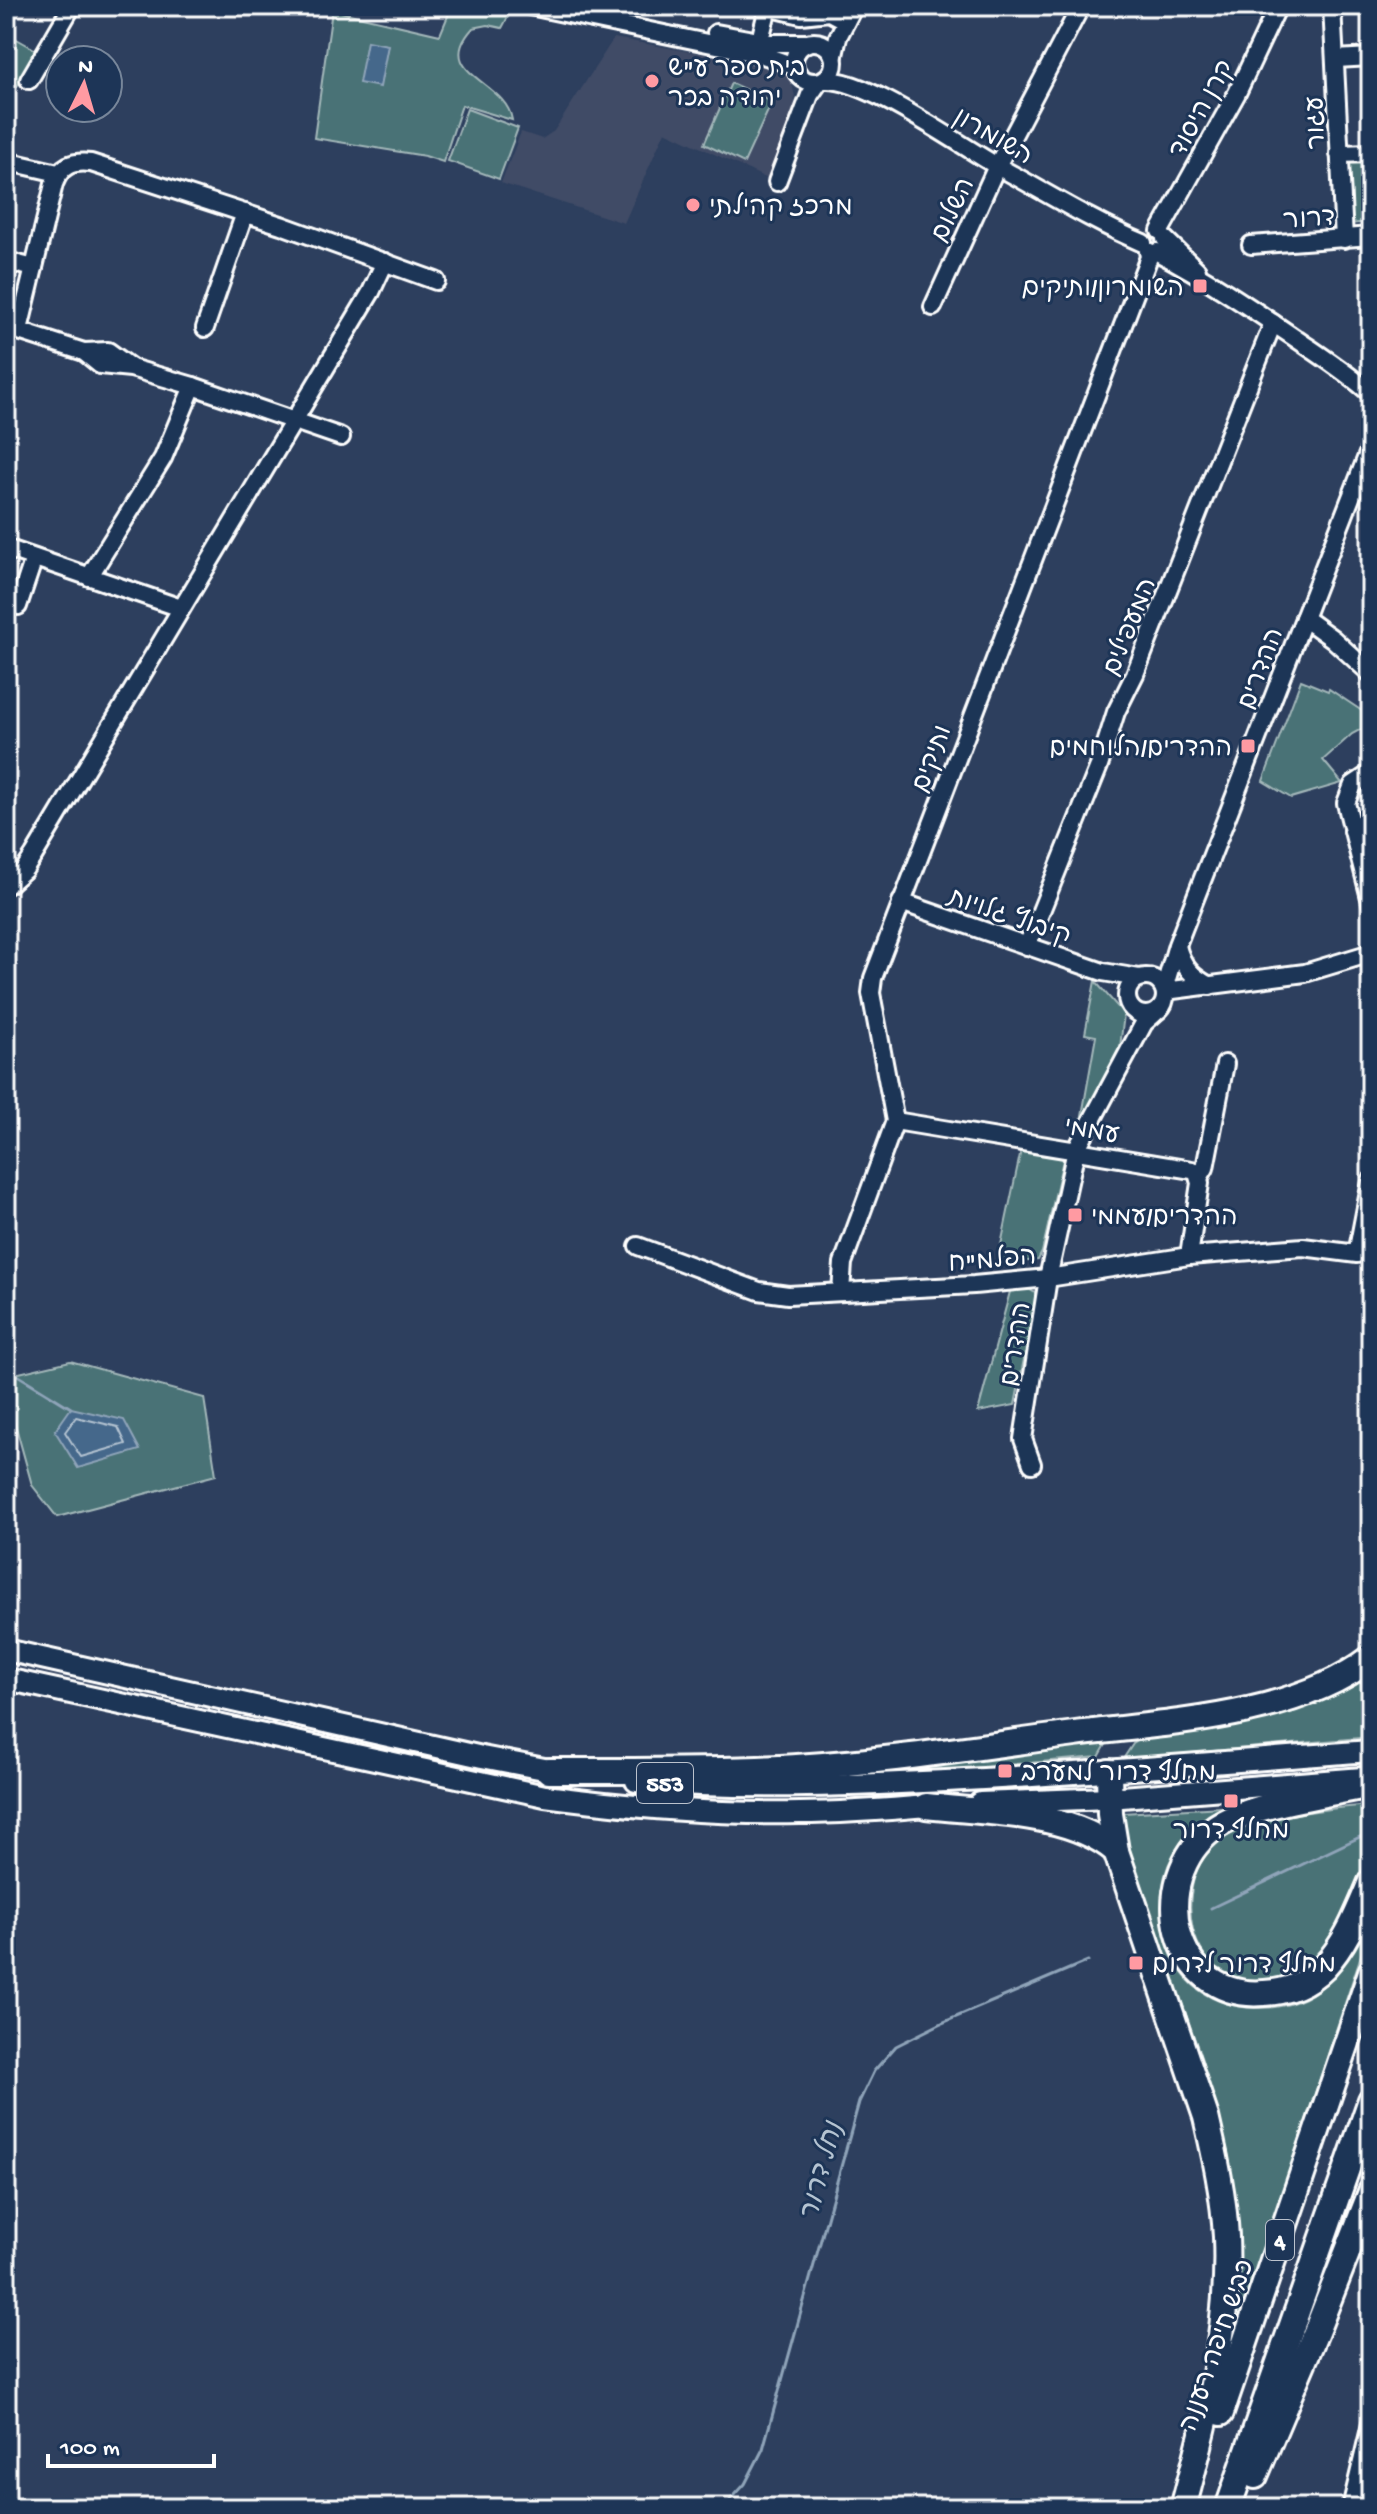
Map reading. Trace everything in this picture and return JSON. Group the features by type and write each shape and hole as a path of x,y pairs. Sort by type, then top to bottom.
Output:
{"highway":[{"path":"549,1771 726,1770 842,1764 1179,1722 1261,1707 1300,1696 1334,1681 1371,1658"},
{"path":"1109,1772 1116,1851 1206,2117 1226,2235 1220,2349 1204,2429 1183,2508"},
{"path":"1371,1785 1329,1787 1228,1820 1197,1843 1185,1861 1178,1882 1176,1924 1191,1963 1202,1976 1223,1988 1254,1994 1292,1988 1308,1980 1337,1950 1350,1932 1371,1882"},
{"path":"926,1806 1071,1825 1092,1834 1116,1851"},
{"name":"כביש חיפה רעננה","path":"1189,2508 1371,1972"},
{"name":"4","path":"1228,2508 1371,2100"},
{"path":"1241,2508 1371,2192"}],"main road":[{"name":"553","path":"6,1650 549,1771 687,1785 775,1788 1109,1772 1371,1751"},
{"name":"553","path":"6,1679 545,1796 616,1806 800,1813 1329,1787 1371,1777"}],"street":[{"path":"29,80 72,6"},
{"path":"530,6 760,54 797,71 807,81 822,81"},
{"path":"584,6 736,38 770,43 825,44 834,59"},
{"name":"השלום","path":"933,307 997,166 1081,6"},
{"name":"קרן היסוד","path":"1153,242 1237,93 1278,6"},
{"name":"עגור","path":"1332,6 1344,239"},
{"path":"762,32 768,7 801,15 829,12 847,18"},
{"path":"803,115 795,55 847,18"},
{"path":"777,182 810,95 830,75 847,18"},
{"path":"1336,59 1371,57"},
{"name":"השומרון","path":"834,59 853,84"},
{"name":"השומרון","path":"822,81 839,80 880,97 997,166 1112,227 1153,242 1344,372 1371,394"},
{"path":"1339,154 1371,153"},
{"path":"6,161 58,173"},
{"path":"341,437 131,368 108,351 84,352 12,328 34,268 58,173 66,165 91,163 245,213 436,281"},
{"path":"205,328 245,213"},
{"name":"דרור","path":"1251,245 1371,236"},
{"name":"ותיקים","path":"895,1121 871,993 873,978 1153,242"},
{"path":"6,261 34,268"},
{"path":"6,886 24,870 34,855 371,292 385,262"},
{"name":"המעפילים","path":"1027,946 1099,766 1116,712 1135,674 1273,323"},
{"name":"השומרון","path":"1344,372 1371,385"},
{"path":"89,577 163,458 193,386"},
{"name":"ההדרים","path":"1164,990 1177,946 1370,449"},
{"path":"6,548 181,608"},
{"path":"18,606 34,558"},
{"path":"1304,618 1333,639 1371,674"},
{"path":"1371,773 1353,785 1346,803 1371,902"},
{"name":"קיבוץ גלויות","path":"901,902 1103,972 1144,977"},
{"path":"1177,946 1185,967 1210,986"},
{"name":"ההדרים","path":"1144,977 1163,967 1177,946"},
{"path":"1164,990 1305,973 1371,953"},
{"name":"קיבוץ גלויות","path":"1103,972 1128,1002"},
{"path":"1144,977 1158,981 1164,990 1165,1002 1154,1014 1143,1015 1128,1002 1129,986 1144,977"},
{"name":"ההדרים","path":"1128,1002 1132,1026 1128,1053"},
{"name":"ההדרים","path":"1032,1464 1023,1439 1048,1278 1076,1150 1144,1023 1154,1014"},
{"path":"1189,1256 1199,1178 1205,1168 1225,1064"},
{"path":"841,1292 843,1263 895,1121"},
{"name":"עממי","path":"895,1121 1192,1170 1199,1178"},
{"name":"הפלמ\"ח","path":"638,1246 759,1291 788,1295 974,1285 1048,1278 1189,1256 1303,1247 1357,1254 1371,1181"},
{"path":"1351,2508 1371,2424"}],"shaded area":[{"path":"614,38 780,68 790,75 795,97 794,115 770,180 665,131 624,223 501,183 521,132 542,139 554,131"}],"green space":[{"path":"452,6 470,6 509,15 502,28 488,25 473,28 462,44 461,56 465,67 507,106 512,120 462,105 443,162 425,156 314,138 332,10 440,35"},
{"path":"6,33 38,51 16,88 6,82"},
{"path":"731,83 772,102 744,163 704,144"},
{"path":"467,109 518,128 499,179 448,161"},
{"path":"1371,160 1371,222 1348,224 1344,162"},
{"path":"1301,680 1329,689 1371,717 1371,724 1352,734 1323,760 1342,783 1291,798 1263,781"},
{"path":"1095,981 1124,1014 1120,1047 1080,1127 1096,1036 1085,1034"},
{"path":"1022,1145 1062,1157 1063,1160 1038,1260 997,1264"},
{"path":"1024,1286 1035,1293 1035,1303 1015,1405 978,1412 1011,1288"},
{"path":"70,1361 204,1398 216,1475 57,1517 32,1485 6,1391 6,1376"},
{"path":"1371,1675 1371,1737 1123,1759 1133,1744 1144,1737 1305,1707"},
{"path":"1108,1741 1099,1757 829,1780 830,1770"},
{"path":"1371,1805 1371,1836 1356,1883 1326,1942 1301,1968 1265,1980 1242,1979 1227,1974 1205,1956 1197,1942 1190,1912 1194,1878 1210,1850 1223,1839 1254,1824 1315,1811"},
{"path":"1222,1807 1189,1833 1174,1853 1167,1869 1161,1904 1162,1922 1172,1956 1192,1984 1205,1994 1237,2006 1254,2008 1288,2004 1304,1998 1327,1983 1342,1966 1356,1948 1371,1917 1371,1925 1236,2331 1240,2234 1228,2153 1202,2060 1131,1858 1123,1813"}],"water":[{"path":"367,41 388,45 380,87 359,83"},
{"path":"71,1408 124,1420 140,1450 78,1468 55,1431"}],"waterway":[{"path":"6,1368 71,1408"},
{"name":"נחל דרור","path":"1211,1908 1364,1835"},
{"name":"נחל דרור","path":"723,2508 745,2484 763,2449 859,2102 874,2071 896,2046 942,2023 1088,1961"}],"place":[{"name":"בית ספר ע\"ש יהודה בכר","path":"652,81"},
{"name":"מרכז קהילתי","path":"693,205"},
{"name":"השומרון/ותיקים","path":"1200,286"},
{"name":"ההדרים/הלוחמים","path":"1248,746"},
{"name":"ההדרים/עממי","path":"1075,1215"},
{"name":"מחלף דרור למערב","path":"1005,1771"},
{"name":"מחלף דרור","path":"1231,1801"},
{"name":"מחלף דרור לדרום","path":"1136,1963"}]}
